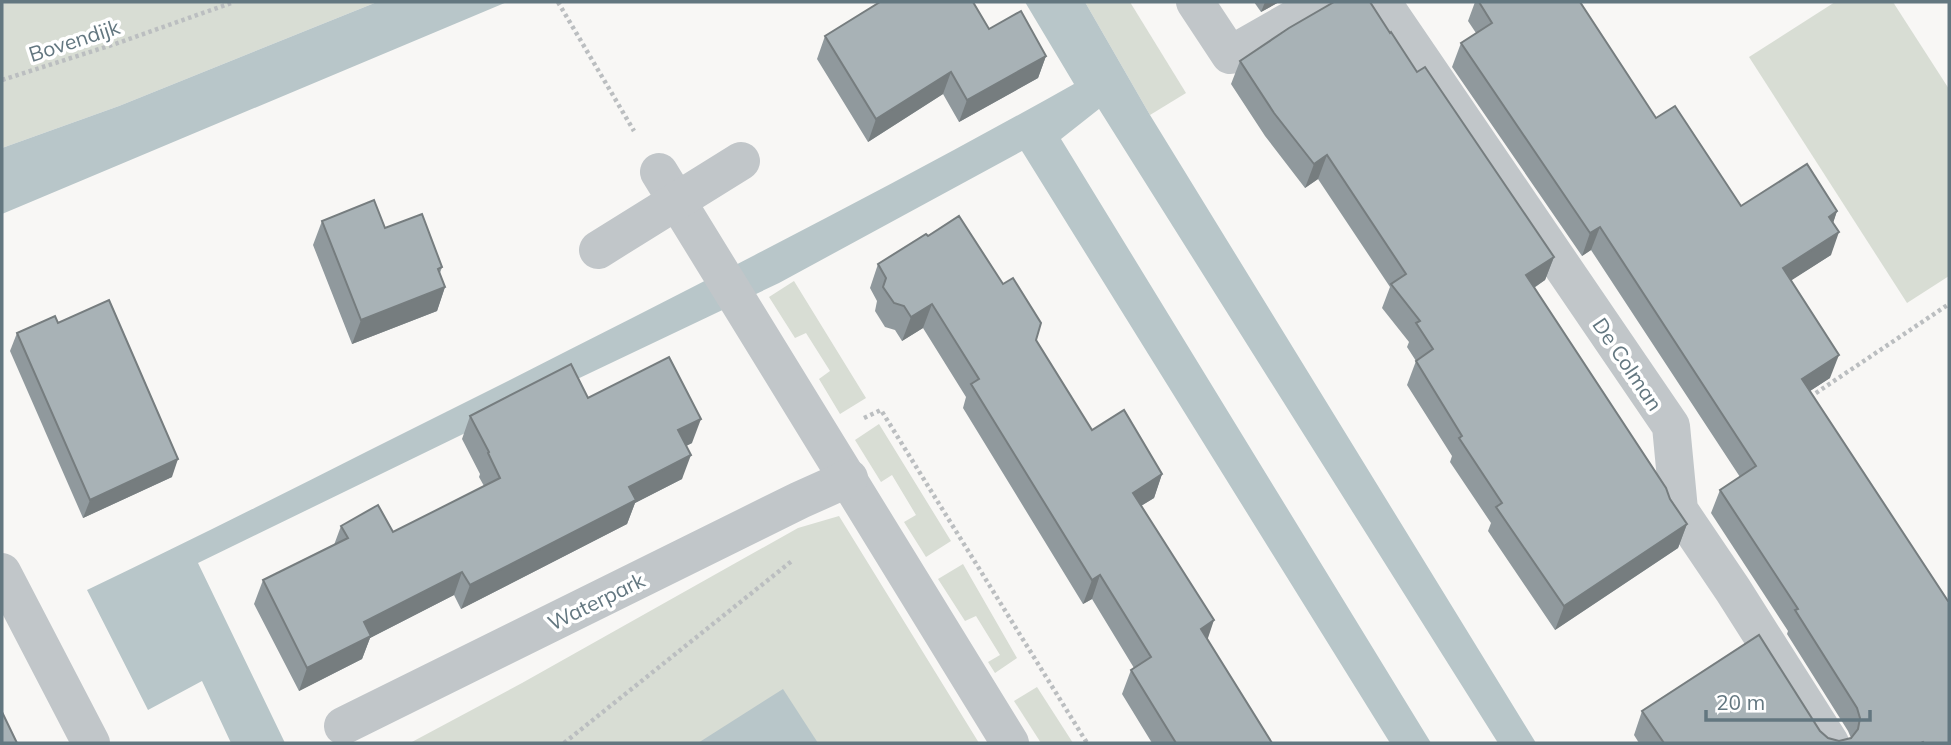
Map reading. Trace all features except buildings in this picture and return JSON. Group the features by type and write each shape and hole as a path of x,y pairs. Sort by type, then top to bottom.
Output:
{"street":[{"path":"1195,2 1230,55 1323,2"},
{"name":"De Colman","path":"1382,2 1671,426 1679,510 1830,743"},
{"path":"598,250 667,187 741,161"},
{"path":"667,187 849,478 1010,743"},
{"name":"Waterpark","path":"343,726 849,478"},
{"path":"2,572 91,743"}],"path":[{"name":"Bovendijk","path":"2,80 116,44 234,2"},
{"path":"558,2 667,187"},
{"path":"1802,402 1949,304"},
{"path":"822,437 881,410 1087,743"},
{"path":"564,743 801,554"}],"shaded area":[{"path":"2,2 377,2 119,106 2,148"},
{"path":"377,2 507,2 2,214 2,148 119,106"},
{"path":"1025,2 1085,2 1150,115 1536,743 1498,743 1099,109 1061,139 1431,743 1390,743 1022,151 779,283 198,563 285,743 231,743 202,681 148,710 87,590 708,279 929,164 1074,84"},
{"path":"1085,2 1130,2 1186,93 1150,115"},
{"path":"1835,2 1893,2 1949,89 1949,276 1907,303 1749,57"},
{"path":"794,281 866,398 840,414 819,379 830,371 806,333 795,338 769,297"},
{"path":"879,424 951,541 926,557 904,522 916,515 892,475 881,482 855,440"},
{"path":"839,516 979,743 410,743 798,528"},
{"path":"963,564 1017,658 995,673 988,662 1000,655 976,616 965,621 938,579"},
{"path":"1037,687 1073,743 1041,743 1014,701"},
{"path":"783,689 818,743 698,743"}]}
